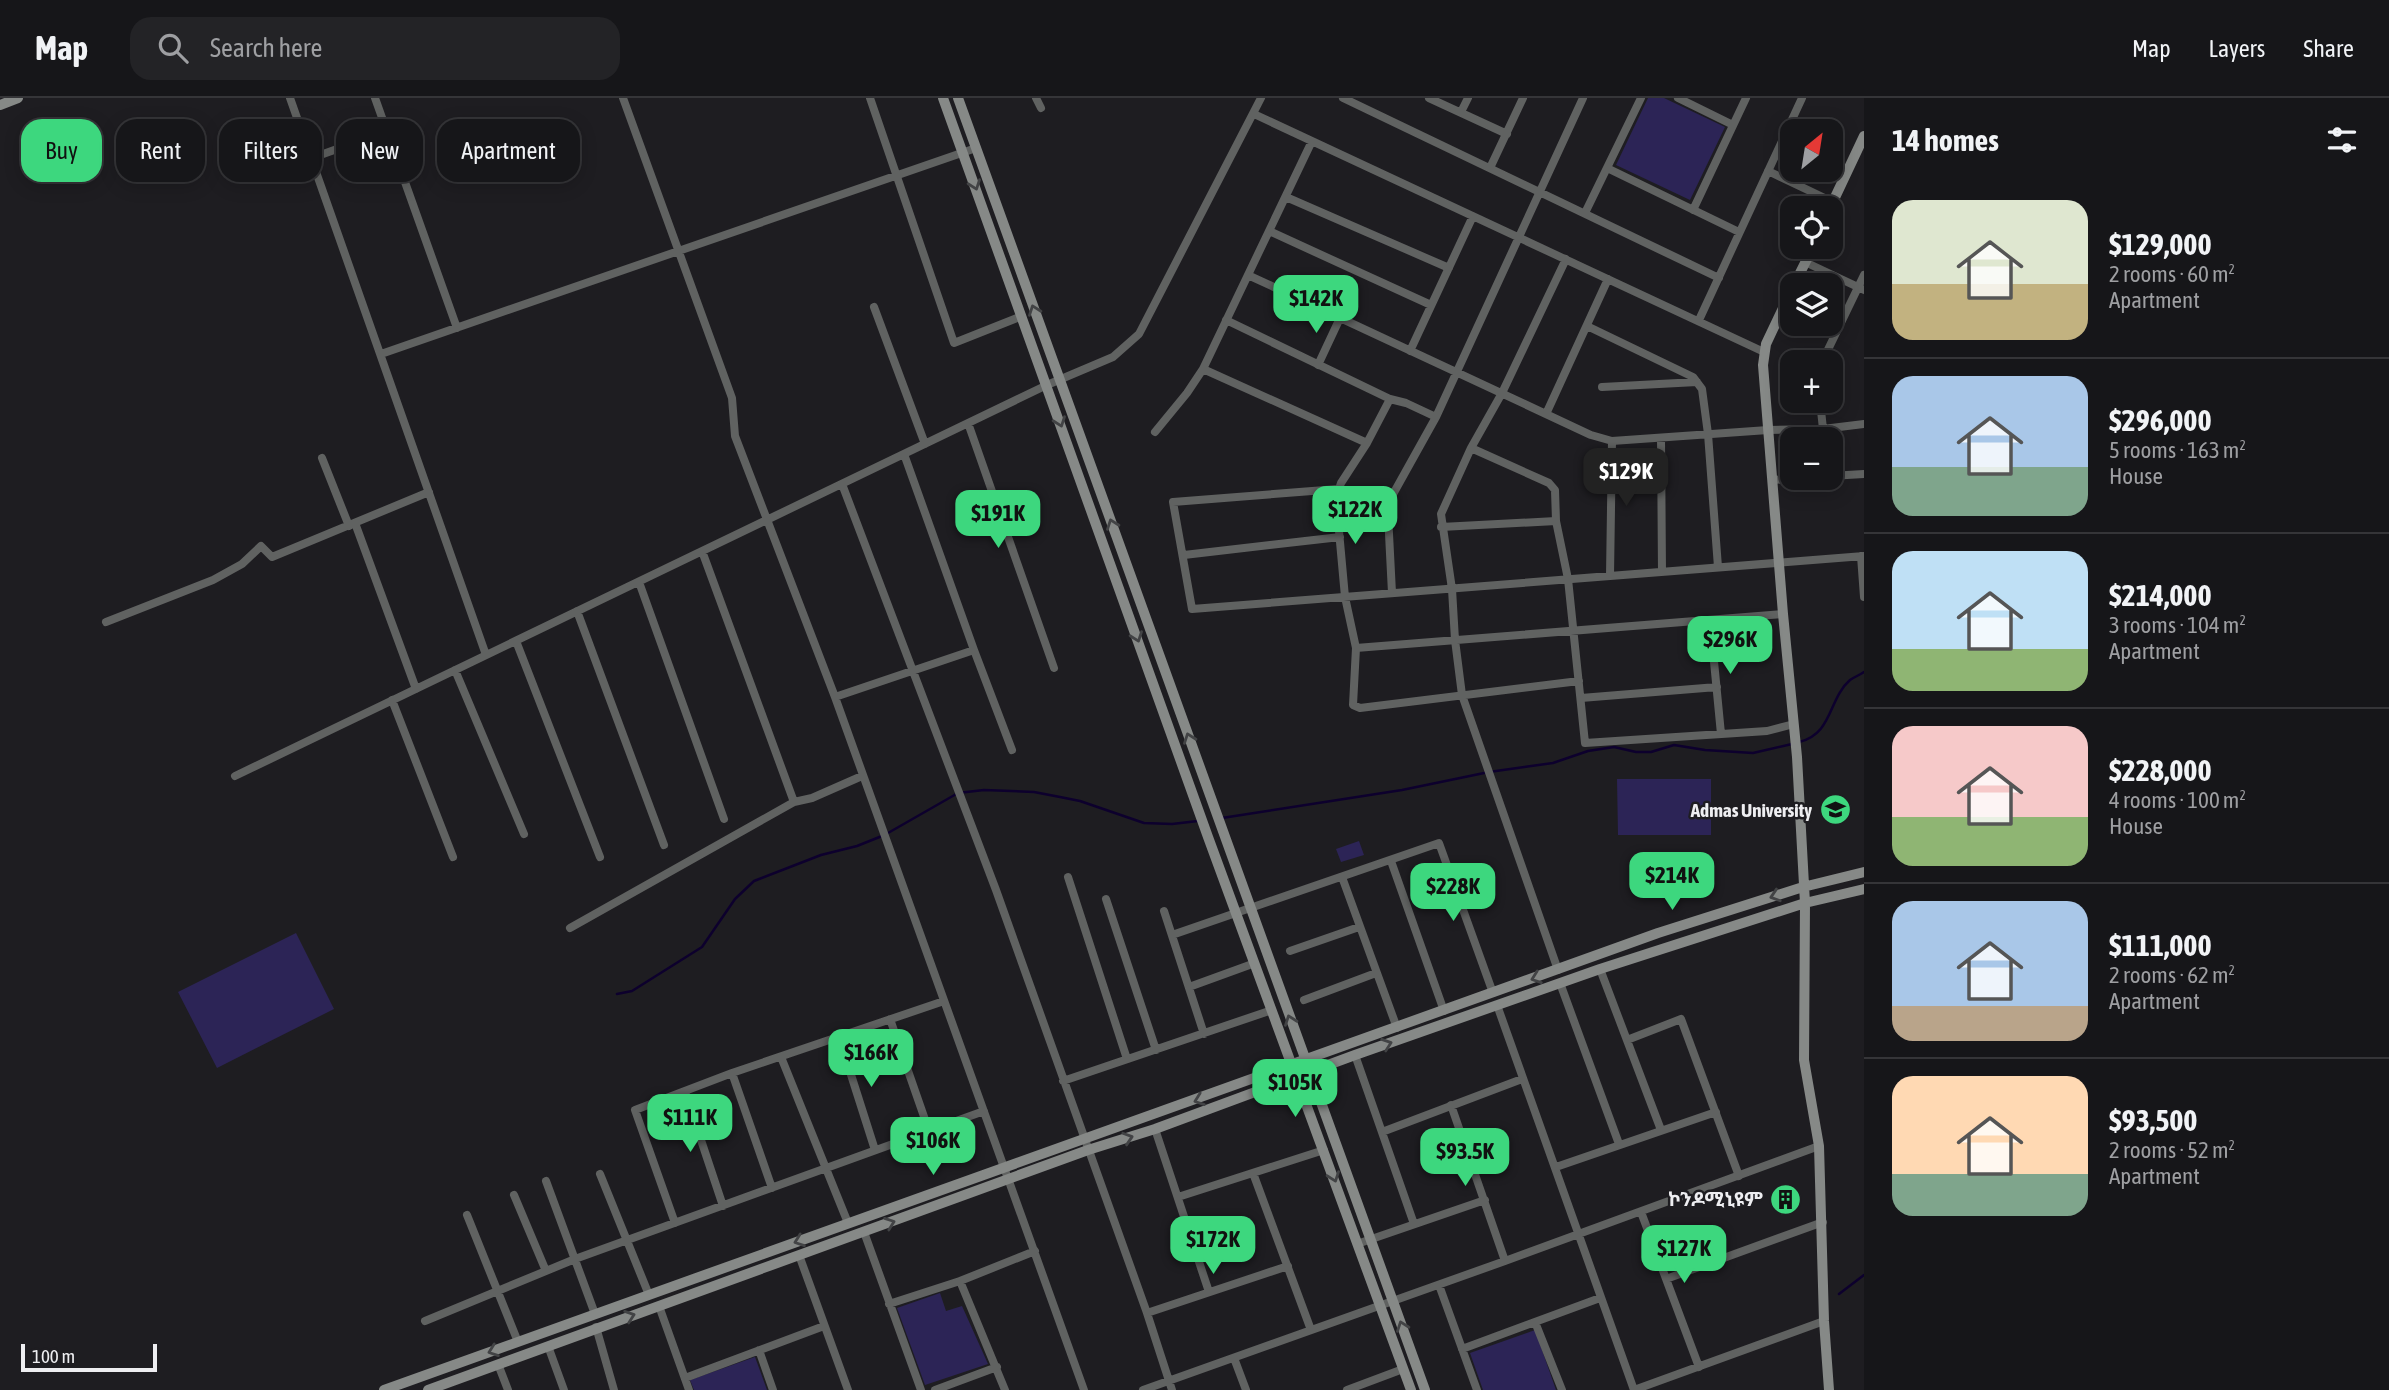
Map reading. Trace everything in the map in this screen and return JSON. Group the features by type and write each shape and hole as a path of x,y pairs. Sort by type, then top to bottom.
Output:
{"street":[{"path":"0,105 19,98"},
{"path":"290,98 298,119"},
{"path":"375,98 383,119"},
{"path":"623,98 732,398 735,436 835,697 1084,1390"},
{"path":"870,98 954,343 1022,316"},
{"path":"943,98 1208,837 1411,1390"},
{"path":"958,98 1425,1390"},
{"path":"1036,98 1041,108"},
{"path":"235,776 1047,385 1060,382 1113,357 1139,334 1261,98"},
{"path":"1343,98 1719,278"},
{"path":"1429,98 1507,134"},
{"path":"1461,112 1468,98"},
{"path":"1490,168 1523,98"},
{"path":"1392,593 1388,506 1436,417 1583,98"},
{"path":"1585,213 1641,98"},
{"path":"1678,98 1733,125"},
{"path":"1693,210 1746,98"},
{"path":"1699,320 1802,98"},
{"path":"1254,114 1764,352"},
{"path":"1836,196 1864,136"},
{"path":"1154,432 1187,393 1203,369 1312,141"},
{"path":"381,354 976,148"},
{"path":"1607,168 1739,232"},
{"path":"1768,171 1815,196"},
{"path":"320,182 486,655"},
{"path":"405,182 457,328"},
{"path":"1286,197 1449,268"},
{"path":"1410,351 1474,216"},
{"path":"1269,231 1431,305"},
{"path":"1558,970 1462,695 1452,589 1441,514 1471,448 1502,393 1566,259"},
{"path":"1800,273 1806,259"},
{"path":"1805,262 1861,288"},
{"path":"1248,275 1591,435 1612,441 1780,430"},
{"path":"1828,350 1861,288 1864,275"},
{"path":"1546,414 1608,279"},
{"path":"874,307 925,444"},
{"path":"1780,314 1764,352 1772,480 1797,757 1805,903 1804,1060 1819,1146 1824,1321 1829,1390"},
{"path":"1318,365 1340,318"},
{"path":"1226,320 1390,399 1406,403 1436,417"},
{"path":"1587,326 1693,377 1702,389 1709,434 1718,567"},
{"path":"1203,369 1367,443"},
{"path":"1602,387 1697,382"},
{"path":"1390,399 1338,489 1336,498 1345,597 1356,648 1352,703 1356,708 1579,681"},
{"path":"968,423 1054,668"},
{"path":"1839,427 1864,424"},
{"path":"1661,438 1662,572"},
{"path":"1611,576 1612,441"},
{"path":"1471,448 1549,483 1555,490 1556,521 1568,579 1585,743 1767,732 1794,726"},
{"path":"904,454 1012,750"},
{"path":"322,458 352,524 416,689"},
{"path":"1843,475 1864,474"},
{"path":"1772,480 1780,480"},
{"path":"842,484 996,890 1147,1313 1170,1385"},
{"path":"1338,489 1173,502 1192,609 1862,556 1864,597"},
{"path":"106,622 213,580 242,564 261,545 272,557 429,492"},
{"path":"1441,527 1556,521"},
{"path":"1184,555 1340,537"},
{"path":"702,551 793,802"},
{"path":"639,582 724,819"},
{"path":"577,611 664,845"},
{"path":"1356,648 1783,614"},
{"path":"1710,620 1721,734"},
{"path":"516,641 600,857"},
{"path":"835,697 974,650"},
{"path":"455,670 524,834"},
{"path":"1581,698 1717,687"},
{"path":"392,701 453,858"},
{"path":"569,928 793,802 812,798 862,776"},
{"path":"1172,935 1439,843 1493,993"},
{"path":"1391,861 1444,1011"},
{"path":"384,1390 848,1223 1006,1174 1087,1145 1292,1064 1658,933 1803,887 1864,872"},
{"path":"1068,877 1127,1059"},
{"path":"1342,877 1397,1028"},
{"path":"1087,1145 1155,1129 1600,969 1805,903 1864,889"},
{"path":"1106,899 1156,1050"},
{"path":"1164,911 1204,1034"},
{"path":"1290,951 1359,927"},
{"path":"1658,933 1663,949"},
{"path":"1189,986 1255,963"},
{"path":"1600,969 1661,1130"},
{"path":"1304,1000 1376,973"},
{"path":"1560,983 1619,1144"},
{"path":"675,1223 635,1110 733,1073 944,1001"},
{"path":"1497,1005 1634,1390 1824,1321"},
{"path":"1063,1081 1272,1010"},
{"path":"890,1019 929,1131"},
{"path":"1627,1040 1681,1019 1739,1176"},
{"path":"839,1037 875,1150"},
{"path":"1355,1055 1414,1224"},
{"path":"781,1057 848,1223"},
{"path":"733,1073 772,1188"},
{"path":"1382,1132 1522,1079"},
{"path":"685,1093 723,1206"},
{"path":"1451,1105 1505,1261"},
{"path":"425,1321 575,1259 984,1111"},
{"path":"1556,1167 1716,1112"},
{"path":"1155,1129 1209,1292"},
{"path":"1143,1390 1170,1385 1234,1358 1819,1146"},
{"path":"1178,1197 1324,1150"},
{"path":"1253,1173 1311,1330"},
{"path":"600,1174 649,1295"},
{"path":"428,1390 450,1386 498,1364 596,1327 864,1232 1006,1174"},
{"path":"546,1181 594,1314"},
{"path":"514,1195 546,1271"},
{"path":"1357,1244 1485,1200"},
{"path":"1641,1212 1699,1367"},
{"path":"467,1215 518,1342"},
{"path":"1666,1279 1822,1222"},
{"path":"864,1232 921,1390"},
{"path":"889,1304 960,1281 1035,1251"},
{"path":"799,1255 848,1390"},
{"path":"1147,1313 1288,1266"},
{"path":"960,1281 1005,1390"},
{"path":"1440,1285 1477,1390"},
{"path":"1462,1349 1600,1298"},
{"path":"659,1306 689,1390"},
{"path":"1535,1322 1562,1390"},
{"path":"684,1378 824,1326"},
{"path":"596,1327 614,1390"},
{"path":"548,1346 564,1390"},
{"path":"759,1350 773,1390"},
{"path":"1234,1358 1245,1390"},
{"path":"498,1364 508,1390"},
{"path":"935,1390 997,1367"},
{"path":"1347,1390 1403,1370"}],"shaded area":[{"path":"1648,98 1664,98 1725,127 1690,200 1616,165"},
{"path":"1617,779 1711,779 1711,835 1618,835"},
{"path":"1359,841 1364,855 1341,862 1336,849"},
{"path":"296,933 334,1009 217,1068 178,992"},
{"path":"940,1293 946,1311 962,1306 988,1364 925,1385 897,1308"},
{"path":"1535,1330 1556,1390 1483,1390 1470,1353"},
{"path":"755,1357 767,1390 694,1390 690,1380"}],"waterway":[{"path":"1799,742 1818,732 1843,688 1850,680 1864,672"},
{"path":"1222,818 1553,763 1588,751 1614,747 1651,752 1674,745 1753,753 1792,744"},
{"path":"888,833 958,793 984,790 1034,792 1080,801 1144,823 1198,821"},
{"path":"617,994 632,991 702,947 735,899 754,881 821,855 857,846 882,836"},
{"path":"1839,1294 1864,1275"}],"place":[{"name":"Admas University","path":"1835,810"},
{"name":"ኮንዶሚኒዩም","path":"1786,1199"}]}
